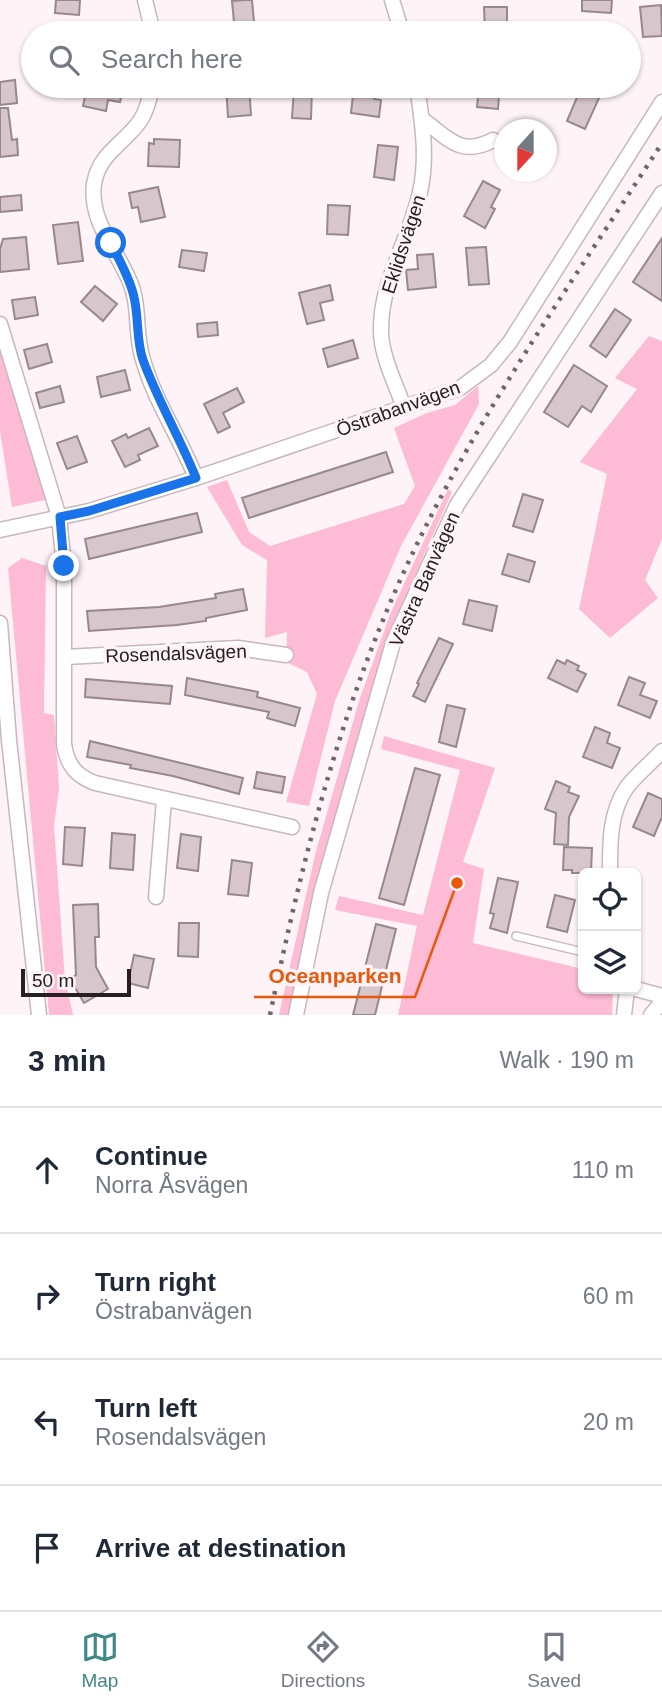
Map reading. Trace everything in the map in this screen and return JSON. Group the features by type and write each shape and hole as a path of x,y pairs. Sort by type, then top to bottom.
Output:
{"street":[{"path":"145,0 150,21"},
{"path":"392,0 398,21"},
{"path":"148,98 142,119 102,160 94,186 94,204 98,220 131,284 142,357 196,478"},
{"name":"Eklidsvägen","path":"404,408 381,333 390,276 420,194 425,155 419,98"},
{"name":"Östrabanvägen","path":"0,530 89,511 196,478 460,388 481,374 502,354 662,102"},
{"path":"422,119 457,145 470,148 481,146 493,139"},
{"name":"Västra Banvägen","path":"296,1015 321,894 393,643 457,505 662,193"},
{"path":"0,324 60,517 64,566 64,744 71,766 78,774 95,783 292,827"},
{"path":"0,623 9,740 39,1015"},
{"name":"Rosendalsvägen","path":"65,657 238,648 286,655"},
{"path":"610,868 612,823 617,808 627,788 662,751"},
{"path":"156,897 164,800"},
{"path":"641,990 662,996"},
{"path":"624,1015 626,994"},
{"path":"651,1015 662,1002"}],"lane":[{"path":"516,936 578,952"}],"shaded area":[{"path":"649,336 662,341 662,539 645,580 658,598 610,638 579,609 607,474 580,462 637,389 615,378"},
{"path":"0,344 43,477 45,500 12,507 0,431"},
{"path":"478,386 479,404 401,546 335,701 309,806 286,802 317,694 307,672 286,662 287,632 265,638 267,560 242,545 207,487 227,480 249,532 270,546 404,504 415,486 394,428 427,413 455,405"},
{"path":"448,489 452,492 392,631 362,720 329,846 291,1015 279,1015 315,855 359,701 391,612"},
{"path":"22,558 46,566 44,713 54,715 59,788 54,826 65,980 73,1015 49,1015 8,568"},
{"path":"384,736 495,768 463,862 484,869 473,943 578,968 578,994 613,994 612,1015 398,1015 417,926 335,910 339,896 423,915 460,770 381,749"}],"building":[{"path":"56,0 80,0 79,15 55,13"},
{"path":"252,0 254,21 234,21 232,1"},
{"path":"582,0 612,0 611,13 582,11"},
{"path":"661,5 662,36 643,37 640,7"},
{"path":"484,7 507,7 507,21 485,21"},
{"path":"15,80 17,103 0,105 0,82"},
{"path":"85,98 121,98 120,102 108,100 106,111 83,106"},
{"path":"227,98 250,98 251,115 228,117"},
{"path":"293,98 312,98 311,119 292,118"},
{"path":"353,98 381,100 379,117 351,113"},
{"path":"478,98 499,98 498,109 477,107"},
{"path":"577,98 599,98 585,129 567,121"},
{"path":"0,108 8,108 12,140 17,139 18,155 0,157"},
{"path":"154,139 180,140 179,167 148,166 149,143 154,144"},
{"path":"378,145 398,147 394,180 374,177"},
{"path":"483,181 500,190 491,207 495,209 485,228 464,216"},
{"path":"158,187 165,217 141,222 138,207 132,208 129,193"},
{"path":"21,195 22,210 0,212 0,197"},
{"path":"328,205 350,206 348,235 327,234"},
{"path":"78,222 83,261 58,264 53,225"},
{"path":"26,237 29,269 0,272 3,239"},
{"path":"662,238 662,301 633,282"},
{"path":"486,247 489,284 469,285 466,248"},
{"path":"182,250 207,253 204,271 179,267"},
{"path":"433,254 436,287 408,290 406,270 418,269 417,255"},
{"path":"330,285 333,300 320,303 324,320 307,324 299,293"},
{"path":"95,286 117,304 103,321 81,302"},
{"path":"35,297 38,315 15,319 12,300"},
{"path":"615,309 631,320 606,357 590,346"},
{"path":"217,322 218,335 198,337 197,324"},
{"path":"353,340 358,358 328,367 323,349"},
{"path":"47,344 52,362 29,369 24,350"},
{"path":"574,365 607,386 591,412 582,406 568,427 544,412"},
{"path":"125,370 130,390 101,397 97,377"},
{"path":"60,386 64,402 40,408 36,393"},
{"path":"237,388 244,402 223,413 230,427 218,433 204,404"},
{"path":"149,428 158,446 138,455 140,460 125,467 112,441 126,434 128,438"},
{"path":"77,436 87,462 67,469 57,443"},
{"path":"386,452 393,472 249,518 242,498"},
{"path":"523,494 543,500 533,532 513,526"},
{"path":"197,513 202,532 89,559 85,539"},
{"path":"508,554 535,562 529,582 502,574"},
{"path":"243,589 247,610 206,618 206,621 177,625 89,631 87,611 159,607 216,598 215,594"},
{"path":"469,600 497,606 492,631 463,624"},
{"path":"439,638 453,644 425,702 413,696"},
{"path":"557,660 565,664 567,660 579,666 577,670 586,674 577,692 548,678"},
{"path":"629,677 645,683 640,695 657,701 650,718 618,705"},
{"path":"187,678 258,692 257,697 300,708 295,726 267,718 269,712 185,695"},
{"path":"86,679 172,686 170,704 85,697"},
{"path":"447,705 465,709 456,747 439,742"},
{"path":"595,727 610,733 607,743 620,748 612,768 583,757"},
{"path":"90,741 243,778 239,794 173,776 130,768 131,765 87,757"},
{"path":"415,768 440,775 404,905 379,898"},
{"path":"257,772 285,777 282,793 254,788"},
{"path":"556,781 570,787 568,792 579,796 569,817 568,845 554,844 556,813 545,809"},
{"path":"648,793 662,799 662,817 654,836 633,827"},
{"path":"65,827 85,828 82,866 63,864"},
{"path":"112,833 135,835 133,870 110,868"},
{"path":"181,834 201,837 198,871 177,868"},
{"path":"564,847 592,848 591,868 578,868 578,873 563,870"},
{"path":"232,860 252,863 248,896 228,894"},
{"path":"498,878 518,882 507,933 490,928 494,914 490,913"},
{"path":"555,895 575,900 567,932 547,927"},
{"path":"98,904 96,967 108,989 84,1003 70,979 76,975 73,905"},
{"path":"179,923 199,923 198,957 178,956"},
{"path":"376,924 396,929 375,1015 353,1015"},
{"path":"134,955 154,959 148,988 128,983"}],"railway":[{"path":"270,1015 321,801 354,696 394,594 452,476 485,419 554,307 662,143"}],"place":[{"name":"Oceanparken","path":"457,883"}],"route":[{"path":"64,566 60,517 89,511 196,478 142,357 131,284 111,243"}]}
